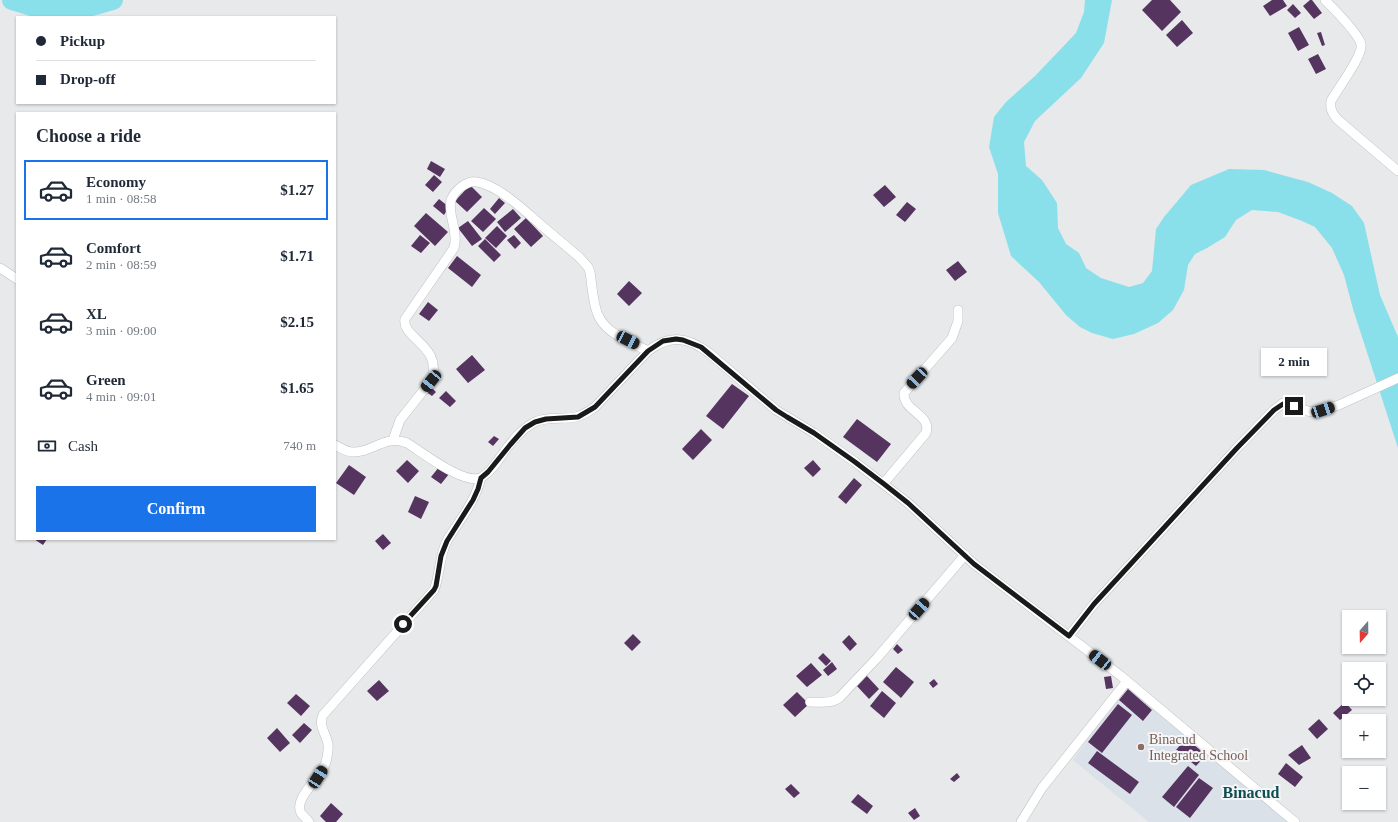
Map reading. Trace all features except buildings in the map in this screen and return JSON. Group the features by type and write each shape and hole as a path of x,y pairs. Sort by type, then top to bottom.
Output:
{"street":[{"path":"1325,0 1356,35 1362,48 1359,56 1331,101 1330,107 1332,112 1336,119 1398,170"},
{"path":"393,440 400,420 431,381 435,366 433,359 428,352 404,324 405,319 454,248 456,240 450,208 451,201 458,190 470,182 475,181 482,183 511,200 578,256 588,267 590,272 597,314 604,324 610,330 648,351"},
{"path":"0,268 16,278"},
{"path":"884,484 926,433 928,427 926,422 906,403 904,393 952,338 958,321 958,310"},
{"path":"336,446 344,450 354,452 393,440 400,440 460,476 476,479 481,478 488,472 525,428 535,422 546,419 578,417 586,413 595,407 648,351 663,341 676,339 683,340 701,347 776,410 814,433 855,462 908,503 965,556 1127,681 1295,822"},
{"path":"1069,636 1099,599 1237,448 1274,410 1283,404 1311,412 1323,410 1339,405 1398,378"},
{"path":"309,822 302,813 300,803 303,794 321,773 326,762 328,745 321,726 321,719 338,697 388,644 434,590 441,556 447,541 473,500 481,478"},
{"path":"810,702 827,702 836,700 840,697 886,648 965,556"},
{"path":"1021,822 1042,788 1127,681"}],"shaded area":[{"name":"Binacud Integrated School","path":"1127,685 1290,822 1149,822 1073,760"}],"water":[{"path":"1085,0 1112,0 1104,43 1081,78 1035,121 1024,142 1026,166 1042,180 1057,203 1058,228 1066,244 1079,253 1086,268 1101,278 1129,287 1143,283 1152,271 1156,229 1164,217 1191,185 1229,169 1264,170 1308,182 1332,193 1352,206 1364,223 1380,295 1398,337 1398,448 1353,309 1344,275 1332,248 1315,227 1278,212 1252,210 1236,220 1225,237 1195,254 1188,265 1184,290 1173,310 1158,323 1134,334 1113,339 1092,333 1080,327 1066,315 1039,282 1011,256 998,213 998,174 989,147 994,117 1006,102 1035,76 1076,33 1084,12"}],"waterway":[{"path":"12,0 38,8 92,6 113,0"}],"place":[{"name":"Binacud Integrated School","path":"1141,747"}],"district":[{"name":"Binacud","path":"1251,792"}],"route":[{"path":"403,624 434,590 441,556 447,541 473,500 481,478 488,472 525,428 535,422 546,419 578,417 586,413 595,407 648,351 663,341 676,339 683,340 701,347 776,410 800,426 814,433 884,484 908,503 974,564 1069,636 1094,604 1182,510 1237,448 1274,410 1283,404 1294,406"}]}
